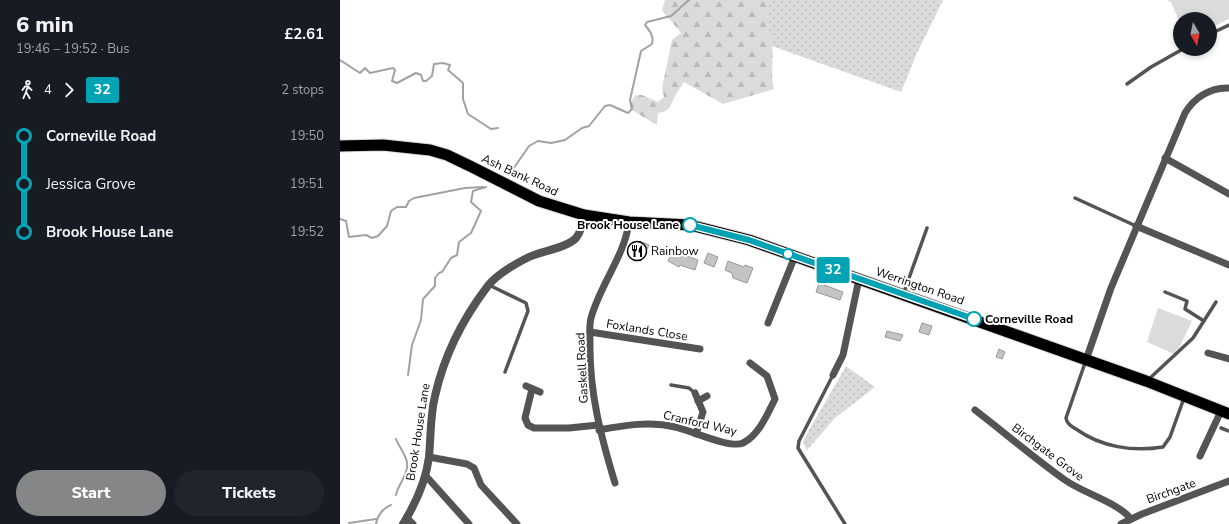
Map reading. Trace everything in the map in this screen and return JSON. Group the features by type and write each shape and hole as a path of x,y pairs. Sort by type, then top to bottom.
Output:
{"highway":[{"name":"Ash Bank Road","path":"340,146 390,146 430,150 467,164 539,201 584,215 629,222 690,225"},
{"name":"Werrington Road","path":"690,225 749,240 904,294 1146,381 1225,413"}],"street":[{"path":"1086,360 1097,325 1136,226 1184,113 1193,101 1209,92 1229,88"},
{"path":"1165,158 1229,194"},
{"name":"Brook House Lane","path":"407,522 426,476 429,457 431,418 442,371 460,328 472,308 489,285 528,257 573,240 580,232 584,215"},
{"name":"Gaskell Road","path":"615,483 615,470 599,428 594,406 589,356 590,320 596,302 628,235 629,222"},
{"path":"1136,226 1229,265"},
{"path":"768,324 795,256"},
{"path":"833,375 843,355 859,279"},
{"name":"Foxlands Close","path":"590,332 700,349"},
{"path":"1208,353 1229,360"},
{"name":"Cranford Way","path":"540,392 529,388 525,418 528,425 534,428 599,428 628,424 646,424 675,427 722,442 742,444 751,438 766,416 775,399 767,376 750,363"},
{"path":"695,394 703,412 696,434"},
{"path":"698,401 707,396"},
{"name":"Birchgate Grove","path":"975,410 1065,480 1084,492 1122,510 1131,519"},
{"path":"1200,456 1225,413"},
{"path":"429,457 467,464 474,468 481,485 517,524"},
{"path":"426,476 469,524"},
{"name":"Birchgate","path":"1122,524 1131,519 1229,482"}],"lane":[{"path":"1217,31 1229,25"},
{"path":"1127,84 1151,67 1173,54"},
{"path":"1075,198 1136,226"},
{"path":"904,294 927,228"},
{"path":"489,285 526,303 528,311 505,372"},
{"path":"1165,292 1187,301 1185,309 1204,321"},
{"path":"1146,381 1193,338 1216,302"},
{"path":"1086,360 1066,418 1067,422 1072,427 1098,442 1118,447 1140,449 1163,447 1170,437 1185,396"},
{"path":"833,375 799,441 798,448 845,524"},
{"path":"671,384 689,388 695,394"},
{"path":"1221,428 1229,431"}],"green space":[{"path":"665,0 770,0 768,7 768,18 771,39 772,78 774,89 723,104 684,82 675,96 670,108 658,113 657,125 630,109 630,103 636,95 642,95 658,102 664,97 662,88 672,40 681,33 662,10"},
{"path":"770,0 943,0 917,53 901,92 772,46 766,13"},
{"path":"1167,0 1229,0 1229,19 1217,25 1217,12 1175,12 1171,2"},
{"path":"1158,308 1192,321 1180,346 1174,354 1147,342"},
{"path":"846,366 875,387 835,418 807,450 803,443 804,439"}],"building":[{"path":"639,241 649,245 641,261 630,258"},
{"path":"672,253 678,255 679,253 698,260 695,270 680,265 679,267 668,261"},
{"path":"708,253 718,257 714,267 704,263"},
{"path":"728,261 744,267 745,265 753,268 747,283 733,278 732,273 725,270"},
{"path":"819,283 843,292 840,300 816,292"},
{"path":"922,323 932,326 929,335 919,332"},
{"path":"887,331 903,335 900,341 885,337"},
{"path":"999,349 1005,352 1002,359 996,357"}],"waterway":[{"path":"509,175 529,146 538,141 551,143 565,140 582,128 589,126 605,106 610,105 628,113 632,109 630,100 641,51 652,44 652,36 645,25 647,22 671,16 689,0"},
{"path":"340,60 360,73 365,68 370,73 393,68 395,70 392,81 397,83 416,73 421,75 423,81 426,81 432,76 434,64 443,63 450,65 448,70 463,83 463,99 468,114 491,129 498,128"},
{"path":"340,219 346,221 349,237 366,235 372,238 378,236 387,226 391,211 397,207 406,207 409,201 414,198 465,188 483,187"},
{"path":"408,375 412,345 421,320 423,299 435,286 435,278 442,272 451,258 457,255 459,242 471,233 481,211 471,202 473,191 486,187"},
{"path":"396,439 407,462 405,475 396,495"},
{"path":"376,524 381,513 385,508 391,505"},
{"path":"349,523 376,519"}],"bus line":[{"name":"32","path":"690,225 715,230 749,240 974,319"}],"place":[{"name":"Brook House Lane","path":"690,225"},
{"name":"Rainbow","path":"637,251"},
{"name":"Corneville Road","path":"974,319"}]}
